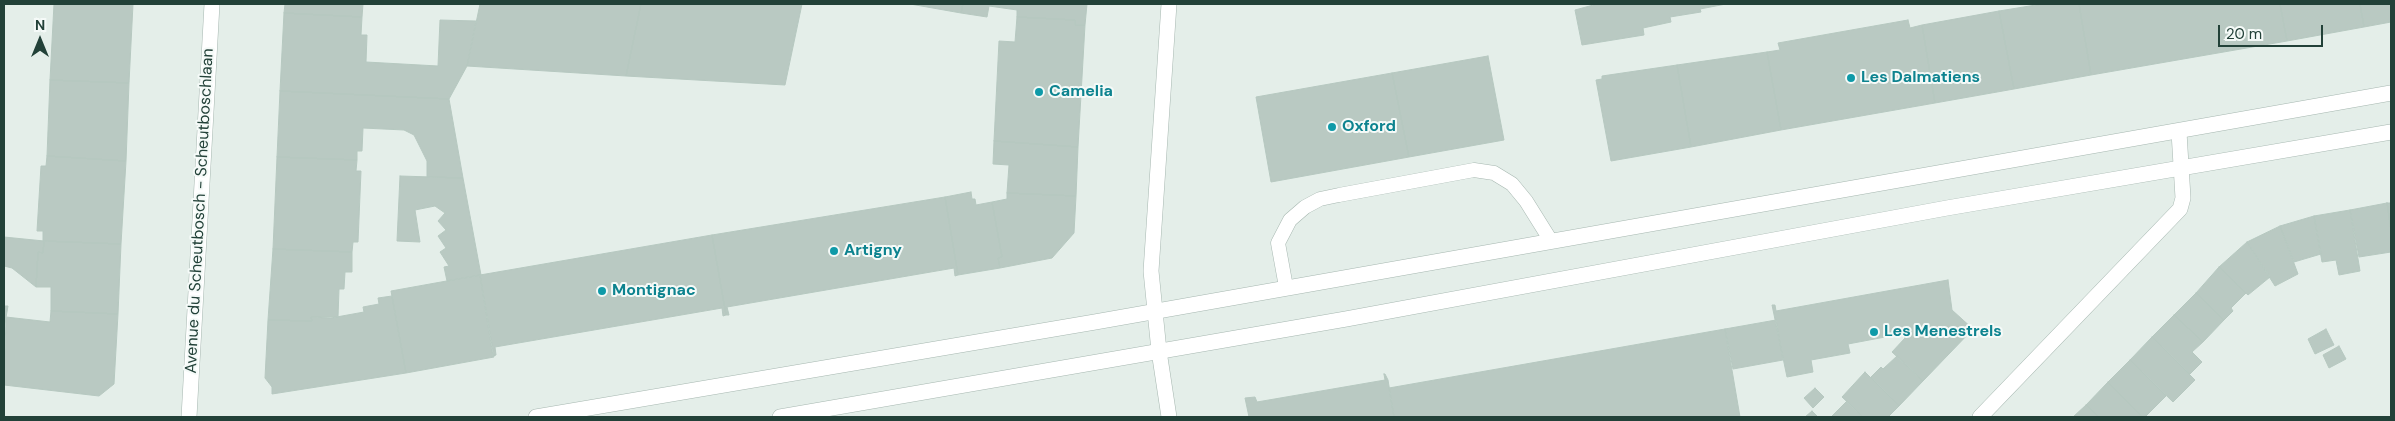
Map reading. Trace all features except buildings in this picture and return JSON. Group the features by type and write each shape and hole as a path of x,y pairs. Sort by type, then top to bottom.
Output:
{"street":[{"name":"Avenue du Scheutbosch - Scheutboschlaan","path":"189,417 212,4"},
{"path":"1169,4 1151,271 1154,311 1169,417"},
{"path":"536,417 2179,132 2391,93"},
{"path":"1980,417 2180,209 2183,198 2179,132"},
{"path":"780,417 1159,351 2181,167 2391,132"}],"lane":[{"path":"1286,287 1278,243 1290,220 1305,208 1320,199 1474,170 1494,173 1512,184 1526,201 1551,241"}],"place":[{"name":"Les Dalmatiens","path":"1851,78"},
{"name":"Camelia","path":"1039,92"},
{"name":"Oxford","path":"1332,127"},
{"name":"Artigny","path":"834,251"},
{"name":"Montignac","path":"602,291"},
{"name":"Les Menestrels","path":"1874,332"}]}
